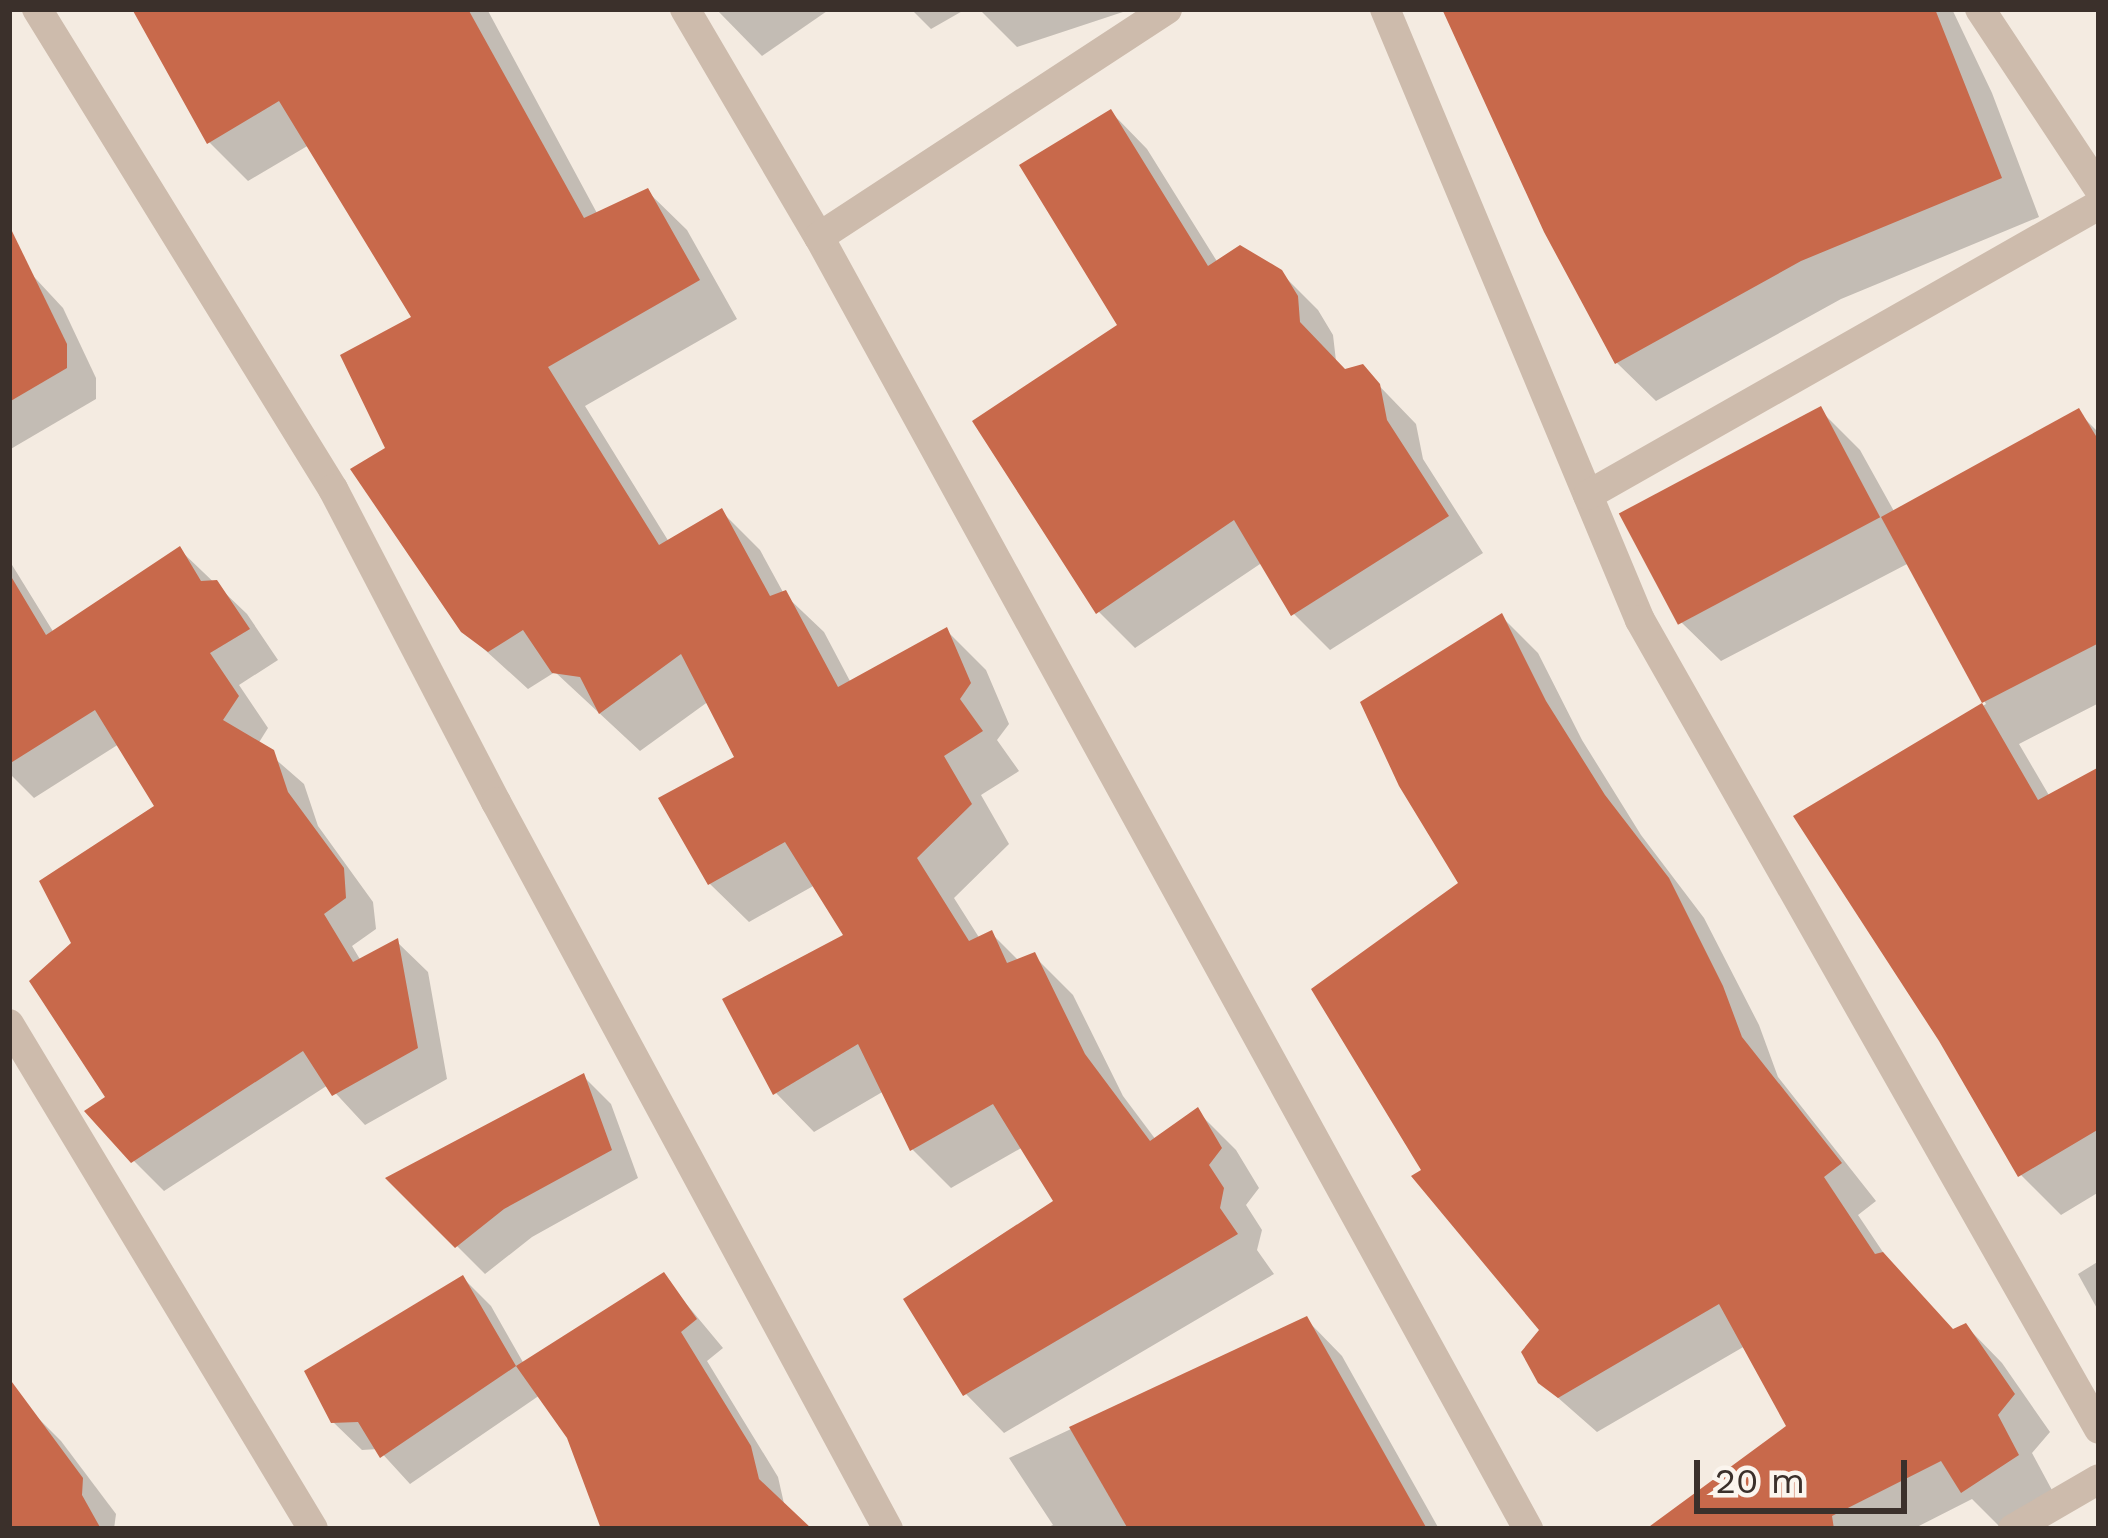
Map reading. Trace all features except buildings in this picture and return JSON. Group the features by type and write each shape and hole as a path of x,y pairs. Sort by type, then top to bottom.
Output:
{"street":[{"path":"37,9 333,489 888,1529"},
{"path":"685,9 819,236 1528,1529"},
{"path":"819,236 1167,9"},
{"path":"1385,9 1640,620 2099,1429"},
{"path":"1980,9 2099,189"},
{"path":"1588,495 2099,205"},
{"path":"9,1024 313,1529"},
{"path":"2013,1529 2099,1479"}]}
